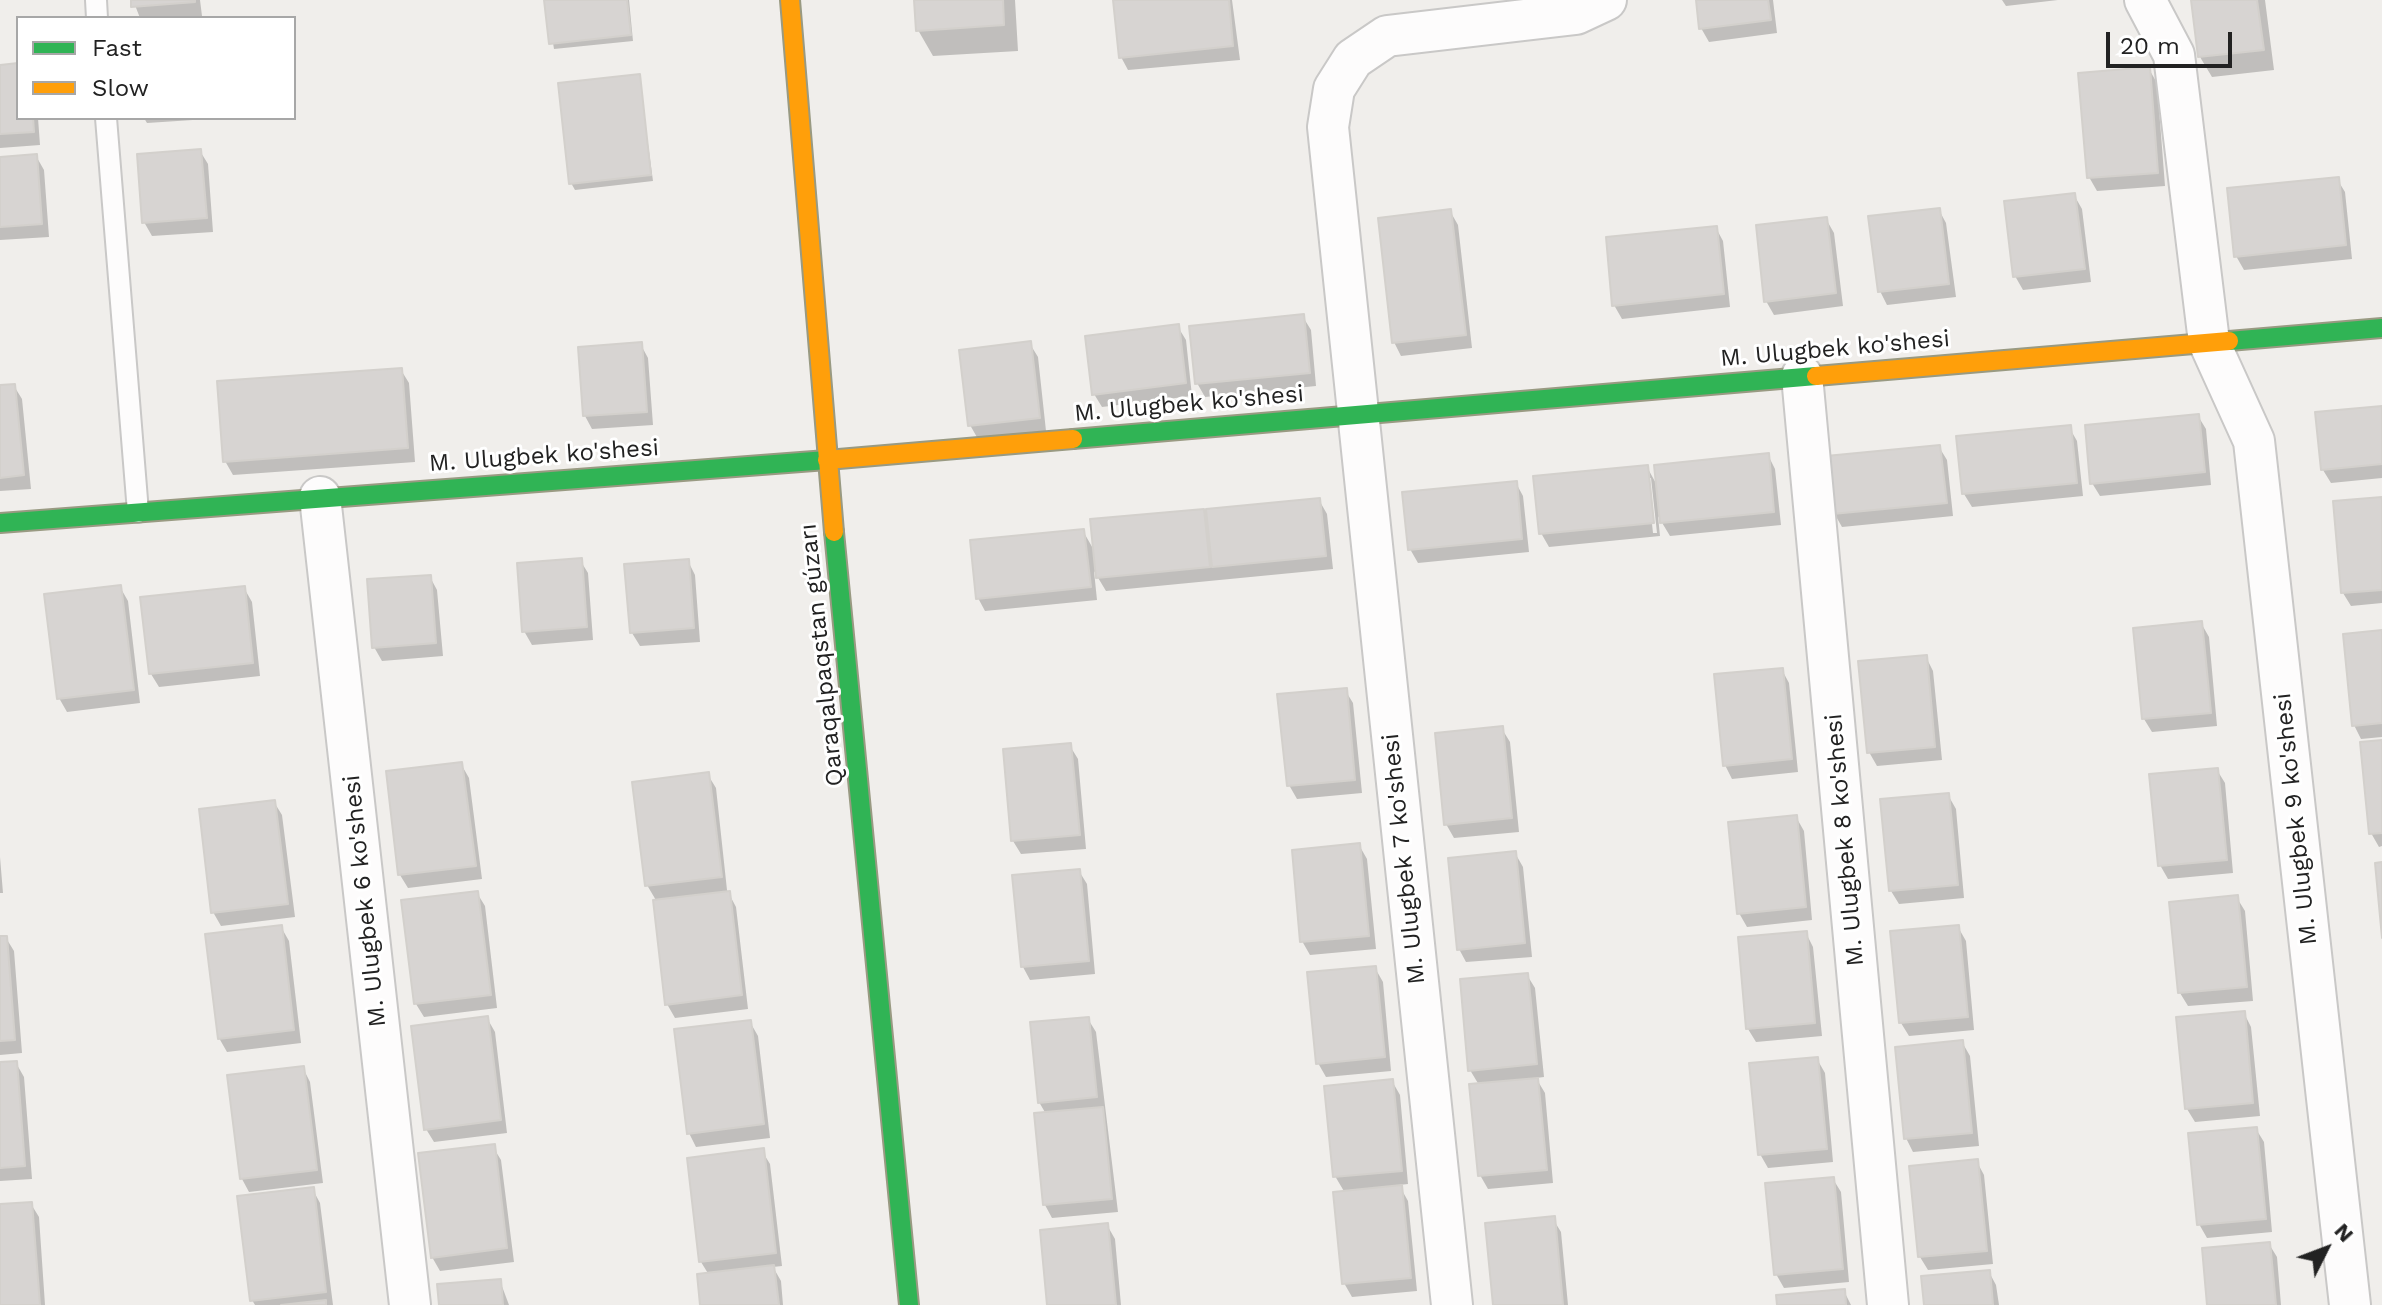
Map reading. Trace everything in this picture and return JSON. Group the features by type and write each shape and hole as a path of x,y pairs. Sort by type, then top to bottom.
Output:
{"street":[{"name":"Qaraqalpaqstan gúzarı","path":"790,0 827,460 909,1305"},
{"name":"M. Ulugbek 7 ko'shesi","path":"1452,1305 1328,127 1334,89 1353,59 1387,36 1576,14 1606,0"},
{"name":"M. Ulugbek 9 ko'shesi","path":"2145,0 2174,55 2209,342 2254,441 2350,1305"},
{"name":"M. Ulugbek ko'shesi","path":"0,523 827,460 2382,328"},
{"name":"M. Ulugbek 8 ko'shesi","path":"1802,376 1888,1305"},
{"name":"M. Ulugbek 6 ko'shesi","path":"320,497 410,1305"}],"lane":[{"path":"106,120 138,512"}],"building":[{"path":"131,0 195,0 195,2 131,7"},
{"path":"544,0 627,0 631,35 549,44"},
{"path":"914,0 1003,0 1004,25 916,31"},
{"path":"1113,0 1229,0 1233,46 1119,58"},
{"path":"1696,0 1768,0 1771,20 1699,29"},
{"path":"2191,0 2257,0 2264,50 2198,57"},
{"path":"16,63 16,120 33,120 34,132 0,134 0,65"},
{"path":"2150,67 2158,173 2087,178 2078,73"},
{"path":"640,74 651,175 569,184 558,83"},
{"path":"201,149 207,218 142,223 137,154"},
{"path":"37,154 42,224 0,227 0,157"},
{"path":"2339,177 2346,245 2234,257 2227,188"},
{"path":"2075,193 2085,269 2013,277 2004,201"},
{"path":"1940,208 1949,284 1878,292 1868,216"},
{"path":"1451,209 1466,335 1392,343 1378,218"},
{"path":"1827,217 1836,293 1764,302 1756,225"},
{"path":"1717,226 1724,294 1612,306 1606,237"},
{"path":"1304,314 1310,373 1195,384 1189,326"},
{"path":"1179,324 1186,383 1092,395 1085,336"},
{"path":"1031,341 1040,418 968,426 959,350"},
{"path":"642,342 647,412 583,416 578,347"},
{"path":"402,368 408,448 223,462 217,381"},
{"path":"15,384 24,475 0,478 0,385"},
{"path":"2382,406 2382,464 2321,470 2315,412"},
{"path":"2199,414 2205,472 2090,484 2085,425"},
{"path":"2071,425 2077,483 1962,494 1956,436"},
{"path":"1940,445 1947,503 1832,514 1826,456"},
{"path":"1769,453 1774,512 1660,523 1654,465"},
{"path":"1648,465 1654,523 1539,534 1533,476"},
{"path":"1517,481 1522,539 1408,550 1402,492"},
{"path":"2382,497 2382,590 2341,593 2333,501"},
{"path":"1320,498 1326,556 1212,567 1206,509"},
{"path":"1204,509 1210,567 1096,578 1090,519"},
{"path":"1084,529 1091,587 976,599 970,540"},
{"path":"582,558 587,627 522,632 517,563"},
{"path":"689,559 694,628 630,633 624,564"},
{"path":"431,575 436,643 372,648 367,579"},
{"path":"121,585 134,690 57,699 44,594"},
{"path":"245,586 253,663 149,674 140,597"},
{"path":"2202,621 2211,713 2142,719 2133,628"},
{"path":"2382,630 2382,723 2352,726 2343,634"},
{"path":"1927,655 1935,747 1867,753 1858,661"},
{"path":"1783,668 1792,759 1723,766 1714,674"},
{"path":"1347,688 1355,780 1287,786 1277,694"},
{"path":"1503,726 1512,818 1444,825 1435,733"},
{"path":"2382,740 2382,833 2369,834 2360,742"},
{"path":"1071,743 1080,835 1011,841 1003,749"},
{"path":"462,762 476,866 398,875 386,771"},
{"path":"2218,768 2227,860 2158,866 2149,774"},
{"path":"709,772 722,877 645,886 632,782"},
{"path":"1949,793 1958,885 1889,891 1880,799"},
{"path":"275,800 288,904 211,913 199,809"},
{"path":"1797,815 1806,907 1737,914 1728,822"},
{"path":"1360,843 1369,936 1300,942 1292,850"},
{"path":"1516,851 1525,943 1457,950 1448,858"},
{"path":"2382,862 2382,938 2375,863"},
{"path":"1080,869 1089,961 1021,967 1012,875"},
{"path":"478,891 491,995 414,1004 401,900"},
{"path":"730,891 742,995 665,1005 653,900"},
{"path":"2238,895 2247,987 2178,993 2169,902"},
{"path":"282,925 294,1030 218,1039 205,934"},
{"path":"1959,925 1968,1017 1899,1023 1890,931"},
{"path":"1807,931 1815,1023 1746,1029 1738,937"},
{"path":"0,936 7,936 15,1040 0,1041"},
{"path":"1376,966 1385,1057 1316,1064 1307,972"},
{"path":"1528,973 1537,1064 1468,1071 1460,979"},
{"path":"2245,1011 2253,1103 2185,1109 2176,1017"},
{"path":"488,1016 501,1120 424,1130 411,1026"},
{"path":"1089,1017 1097,1097 1038,1103 1030,1022"},
{"path":"751,1020 764,1124 687,1134 674,1029"},
{"path":"1963,1040 1972,1133 1904,1139 1895,1047"},
{"path":"1818,1057 1827,1149 1758,1155 1749,1063"},
{"path":"17,1061 25,1166 0,1168 0,1062"},
{"path":"304,1066 317,1170 240,1179 227,1075"},
{"path":"1538,1078 1547,1170 1478,1176 1469,1084"},
{"path":"1393,1079 1402,1171 1333,1177 1324,1086"},
{"path":"1103,1107 1112,1199 1043,1205 1034,1113"},
{"path":"2257,1127 2266,1219 2197,1225 2188,1133"},
{"path":"495,1144 507,1248 431,1258 418,1153"},
{"path":"764,1148 776,1253 699,1262 687,1158"},
{"path":"1978,1159 1987,1251 1918,1257 1909,1166"},
{"path":"1834,1177 1843,1269 1774,1275 1765,1183"},
{"path":"1402,1185 1411,1278 1342,1284 1333,1192"},
{"path":"314,1187 326,1292 250,1301 237,1196"},
{"path":"32,1202 40,1305 0,1305 0,1204"},
{"path":"1555,1216 1563,1305 1493,1305 1485,1223"},
{"path":"1108,1223 1116,1305 1047,1305 1040,1230"},
{"path":"2270,1242 2276,1305 2207,1305 2202,1248"},
{"path":"774,1265 779,1305 700,1305 697,1274"},
{"path":"1990,1270 1993,1305 1924,1305 1921,1276"},
{"path":"501,1279 503,1305 439,1305 437,1284"},
{"path":"1845,1289 1846,1305 1777,1305 1776,1295"},
{"path":"326,1300 326,1305 281,1305"}],"traffic: fast":[{"path":"2229,341 2382,328"},
{"path":"1073,439 1816,376"},
{"path":"0,523 827,460"},
{"path":"834,532 909,1305"}],"traffic: slow":[{"path":"790,0 834,532"},
{"path":"1816,376 2229,341"},
{"path":"827,460 1073,439"}]}
